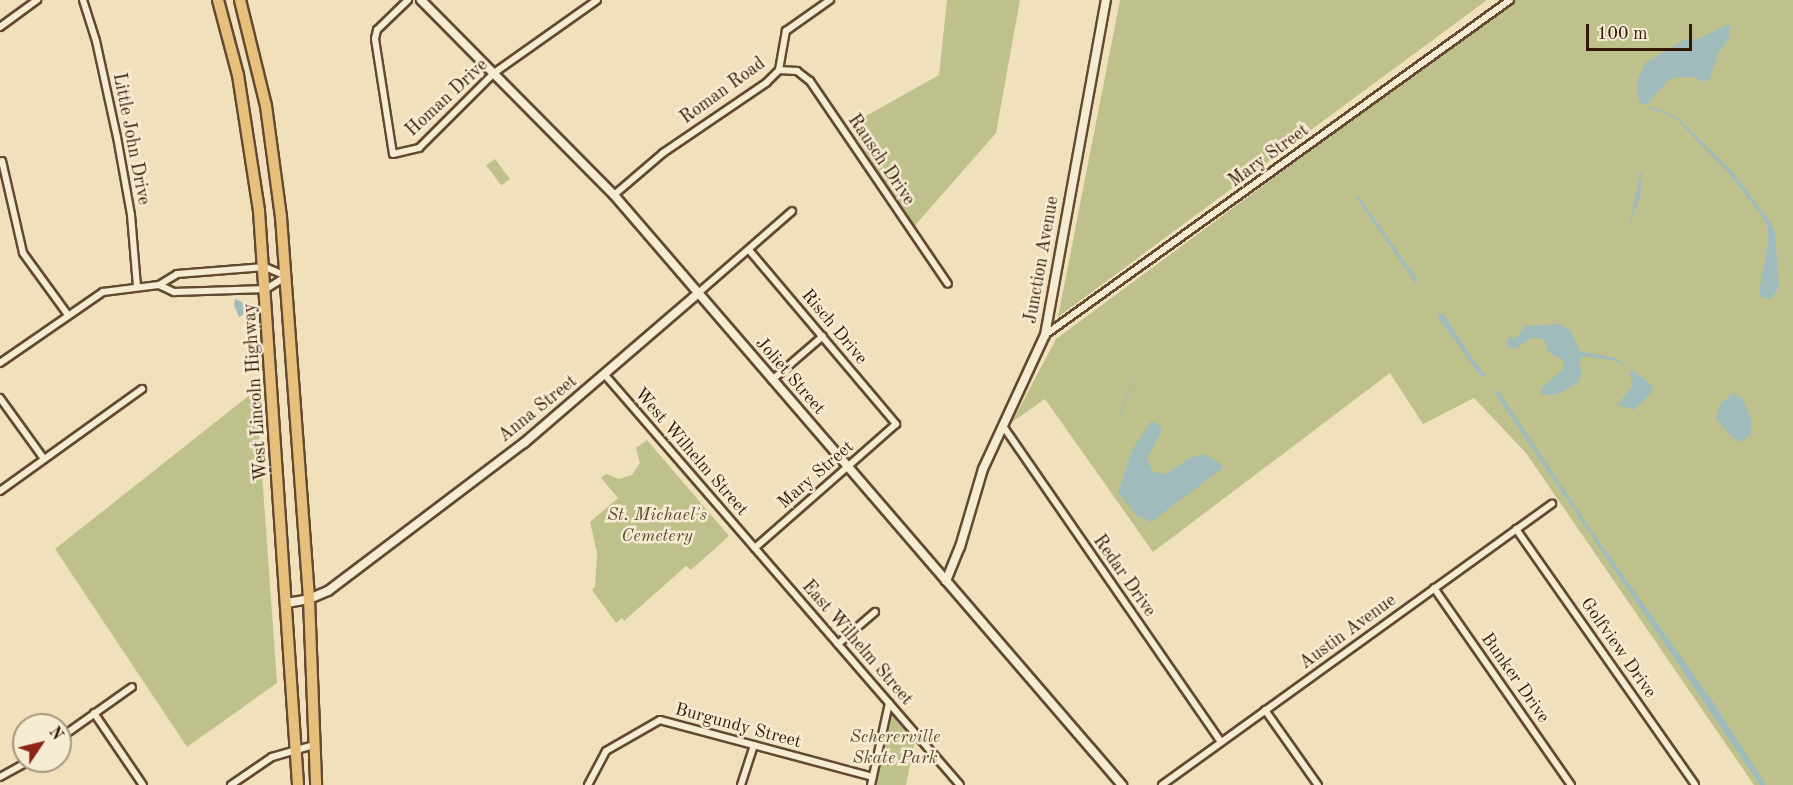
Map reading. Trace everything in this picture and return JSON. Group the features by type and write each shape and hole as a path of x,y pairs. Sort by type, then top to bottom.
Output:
{"main road":[{"name":"West Lincoln Highway","path":"218,0 238,75 251,148 265,267 298,785"},
{"name":"West Lincoln Highway","path":"240,0 266,106 274,158 286,276 309,599 316,785"}],"street":[{"path":"0,27 37,0"},
{"name":"Little John Drive","path":"83,0 96,41 117,137 131,215 137,286"},
{"name":"Homan Drive","path":"408,0 377,30 375,39 393,154 419,148 494,73 597,0"},
{"name":"Joliet Street","path":"421,0 614,195 1122,785"},
{"name":"Roman Road","path":"614,195 663,153 766,82 779,70 786,31 830,0"},
{"name":"Junction Avenue","path":"946,581 957,555 983,469 1045,335 1106,0"},
{"name":"Mary Street","path":"1045,335 1510,0"},
{"name":"Rausch Drive","path":"779,70 797,71 810,81 948,284"},
{"path":"2,161 23,253 68,315"},
{"name":"Anna Street","path":"286,603 309,599 328,591 460,492 605,375 792,211"},
{"name":"Risch Drive","path":"748,250 896,424"},
{"path":"159,285 177,274 265,267 286,276"},
{"path":"0,363 103,292 159,285 174,292 266,289 286,276"},
{"path":"772,380 823,336"},
{"name":"West Wilhelm Street","path":"605,375 755,548"},
{"path":"0,491 142,389"},
{"path":"0,398 44,459"},
{"name":"Mary Street","path":"755,548 896,424"},
{"name":"Redar Drive","path":"1002,426 1221,742"},
{"name":"Austin Avenue","path":"1162,785 1552,504"},
{"name":"Golfview Drive","path":"1516,529 1695,785"},
{"name":"East Wilhelm Street","path":"755,548 960,785"},
{"name":"Bunker Drive","path":"1434,588 1571,785"},
{"path":"838,644 875,612"},
{"path":"72,729 132,687"},
{"path":"871,785 889,704"},
{"path":"1265,710 1318,785"},
{"path":"94,713 143,785"},
{"name":"Burgundy Street","path":"588,785 606,751 660,720 872,777"},
{"path":"231,785 272,757 314,745"},
{"path":"741,785 754,745"}],"green space":[{"path":"947,0 1020,0 996,133 911,230 850,125 939,75"},
{"path":"1120,0 1487,0 1058,317"},
{"path":"1514,0 1793,0 1793,785 1754,785 1526,453 1474,398 1423,424 1390,373 1153,552 1045,399 1012,422 1056,339"},
{"path":"495,159 510,179 501,186 486,166"},
{"path":"256,390 277,683 187,747 55,549"},
{"name":"St. Michael's Cemetery","path":"647,440 729,536 691,570 686,566 624,621 622,618 616,623 592,590 595,586 597,553 590,522 618,498 601,478 606,474 619,479 632,475 640,463 636,448"},
{"name":"Schererville Skate Park","path":"889,703 916,735 906,785 878,785 871,781 876,745"}],"water":[{"path":"1727,25 1731,26 1729,38 1718,54 1709,80 1704,82 1691,77 1679,77 1668,80 1647,105 1640,103 1637,93 1638,79 1645,63 1684,40 1698,39"},
{"path":"1646,107 1652,107 1677,117 1732,171 1771,223 1775,232 1779,287 1771,299 1761,297 1759,293 1768,242 1768,227 1761,215 1728,172 1675,118"},
{"path":"1642,172 1640,196 1629,227 1640,173"},
{"path":"1358,195 1417,279 1416,284 1356,197"},
{"path":"235,299 244,303 244,314 239,317 234,305"},
{"path":"1443,313 1486,376 1479,374 1437,316"},
{"path":"1560,324 1570,330 1580,351 1615,358 1629,367 1615,361 1585,356 1579,360 1582,373 1578,383 1555,395 1540,394 1543,386 1563,370 1563,360 1548,352 1545,341 1539,338 1531,338 1512,349 1506,344 1509,337 1516,338 1525,326"},
{"path":"1146,340 1121,417 1120,416"},
{"path":"1632,370 1653,386 1651,393 1634,410 1617,405 1632,387 1630,373"},
{"path":"1498,390 1591,530 1714,703 1766,785 1760,785 1494,392"},
{"path":"1733,393 1743,399 1752,422 1750,435 1741,442 1734,439 1715,418 1721,403"},
{"path":"1151,421 1159,424 1162,431 1147,458 1153,472 1166,474 1189,458 1204,454 1221,464 1223,468 1151,522 1137,516 1118,492 1132,450"}]}
